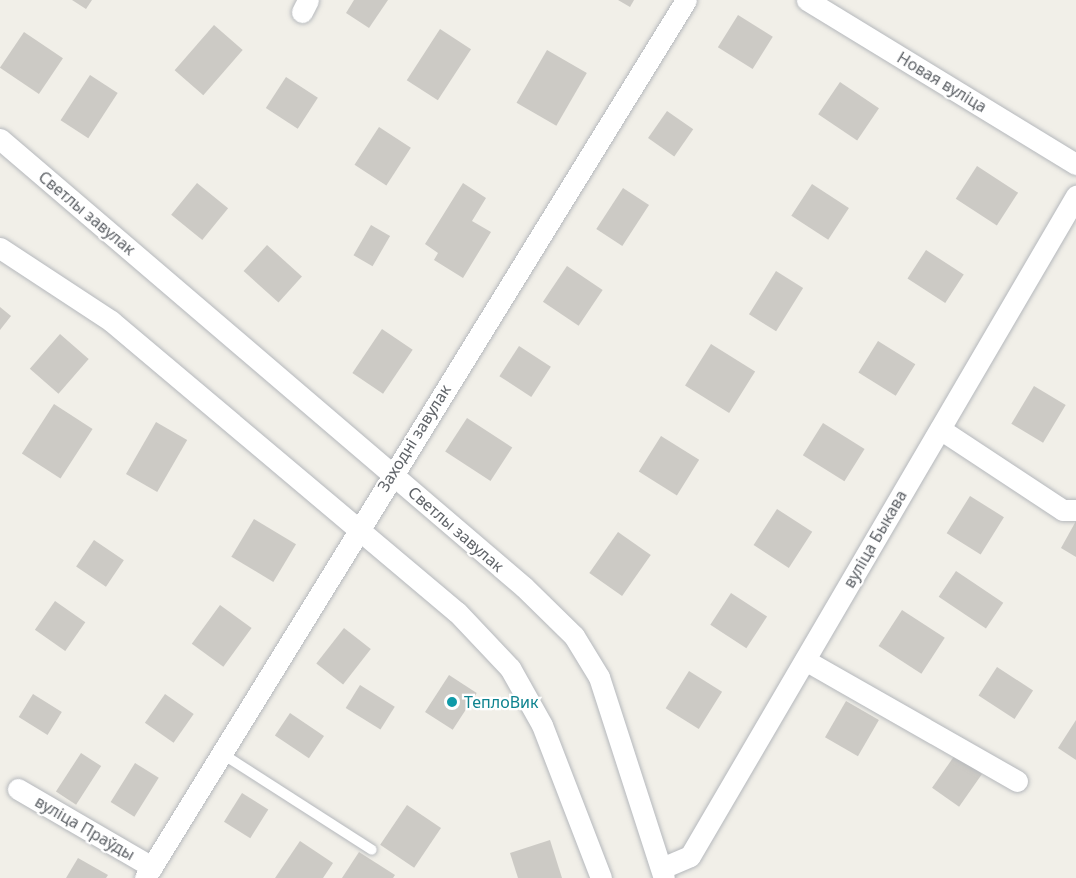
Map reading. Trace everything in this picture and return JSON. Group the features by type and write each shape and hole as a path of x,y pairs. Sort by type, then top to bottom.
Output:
{"street":[{"name":"Заходні завулак","path":"149,872 358,529 686,0"},
{"name":"Новая вуліца","path":"807,0 1076,164"},
{"name":"Светлы завулак","path":"0,139 524,587 574,636 599,676 663,873"},
{"name":"вуліца Быкава","path":"663,873 690,856 1076,196"},
{"path":"0,248 111,321 457,612 510,668 542,725 601,878"},
{"path":"940,429 1063,510 1076,510"},
{"path":"805,660 1017,781"},
{"name":"вуліца Праўды","path":"18,789 149,872"}],"lane":[{"path":"221,753 372,850"}],"building":[{"path":"72,0 92,0 86,9"},
{"path":"354,0 388,0 369,28 346,13"},
{"path":"618,0 634,0 630,7"},
{"path":"738,15 773,37 753,69 718,47"},
{"path":"214,25 243,50 203,95 175,70"},
{"path":"440,29 471,49 438,100 407,80"},
{"path":"24,32 63,58 39,94 0,68"},
{"path":"547,50 587,73 556,126 516,103"},
{"path":"90,75 118,93 88,138 61,120"},
{"path":"286,77 318,98 298,129 266,108"},
{"path":"840,82 879,108 857,141 818,114"},
{"path":"667,111 693,129 674,156 648,138"},
{"path":"379,127 411,148 386,185 354,165"},
{"path":"977,166 1018,193 997,225 956,199"},
{"path":"197,183 228,208 202,240 171,215"},
{"path":"463,183 486,198 472,221 491,232 463,278 434,260 438,253 425,244"},
{"path":"812,184 849,208 828,240 791,216"},
{"path":"623,188 649,205 622,246 596,229"},
{"path":"371,225 390,236 373,266 354,255"},
{"path":"267,245 302,276 279,302 244,271"},
{"path":"926,250 964,275 945,303 907,279"},
{"path":"567,266 603,290 579,326 543,302"},
{"path":"776,271 803,288 776,331 749,314"},
{"path":"0,307 11,316 0,330"},
{"path":"382,329 413,350 383,394 352,373"},
{"path":"60,334 89,359 59,394 30,369"},
{"path":"878,341 915,364 896,396 858,372"},
{"path":"711,344 755,372 729,413 685,386"},
{"path":"519,346 551,367 531,397 499,376"},
{"path":"1034,386 1066,405 1043,443 1011,424"},
{"path":"54,404 93,429 60,479 22,453"},
{"path":"467,418 512,447 491,481 445,452"},
{"path":"156,422 187,440 157,492 126,474"},
{"path":"823,423 865,449 844,481 803,455"},
{"path":"661,436 699,460 677,495 639,472"},
{"path":"970,496 1004,517 981,555 947,533"},
{"path":"777,509 812,532 789,568 754,545"},
{"path":"254,519 296,544 273,582 231,557"},
{"path":"1076,521 1076,557 1061,548"},
{"path":"618,532 651,555 622,596 589,573"},
{"path":"94,540 124,560 106,587 76,567"},
{"path":"956,571 1003,603 986,629 939,597"},
{"path":"731,593 767,616 746,648 710,625"},
{"path":"55,601 85,622 65,651 35,630"},
{"path":"220,605 252,628 223,667 192,644"},
{"path":"902,610 945,638 921,674 879,646"},
{"path":"344,628 371,649 343,684 316,663"},
{"path":"997,667 1033,690 1015,719 978,696"},
{"path":"689,671 722,692 699,729 666,708"},
{"name":"ТеплоВик","path":"449,675 477,693 453,730 425,712"},
{"path":"360,685 395,707 380,730 346,708"},
{"path":"33,694 62,712 48,735 19,717"},
{"path":"165,694 194,714 174,743 145,723"},
{"path":"846,701 879,720 858,756 825,737"},
{"path":"290,713 324,736 309,758 275,735"},
{"path":"1076,720 1076,760 1058,748"},
{"path":"81,753 101,766 76,805 56,792"},
{"path":"955,755 982,774 959,807 932,788"},
{"path":"135,763 159,778 134,817 111,802"},
{"path":"242,793 268,809 250,838 224,822"},
{"path":"407,805 441,828 414,868 380,845"},
{"path":"550,840 562,878 518,878 510,853"},
{"path":"300,841 333,863 323,878 275,878"},
{"path":"359,852 395,875 393,878 342,878"},
{"path":"78,858 108,875 106,878 66,878"}],"place":[{"name":"ТеплоВик","path":"452,702"}]}
